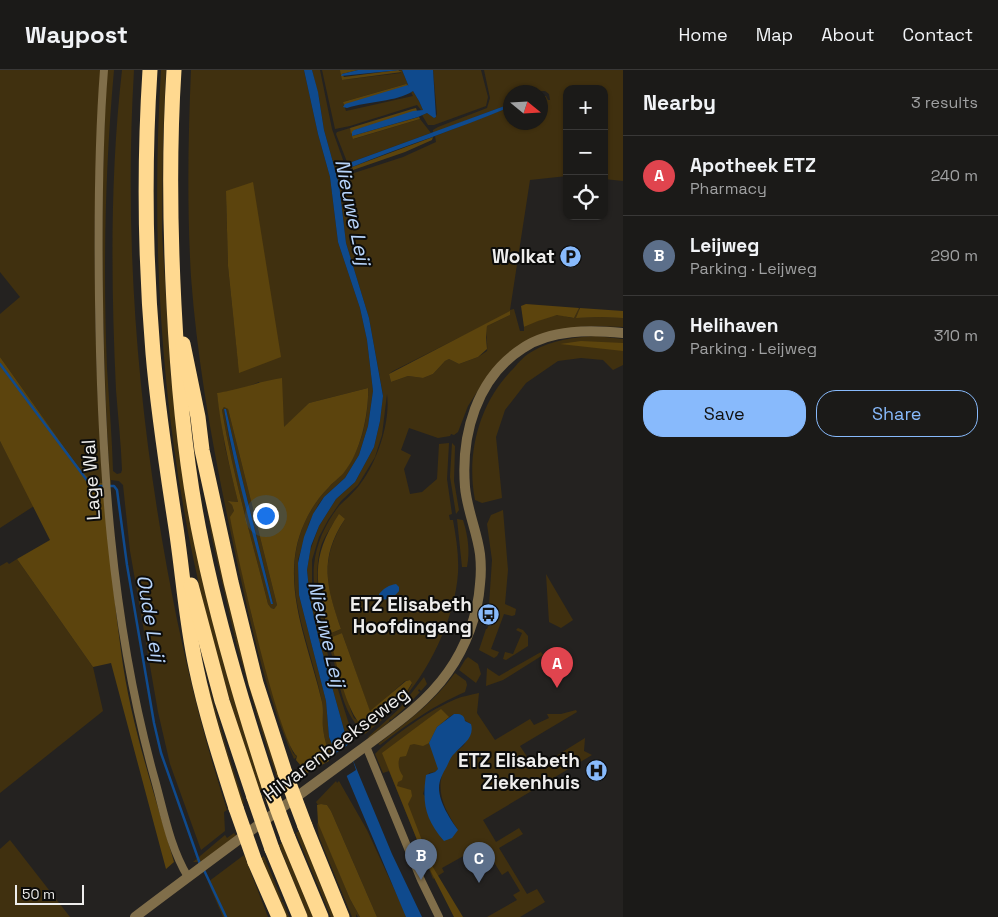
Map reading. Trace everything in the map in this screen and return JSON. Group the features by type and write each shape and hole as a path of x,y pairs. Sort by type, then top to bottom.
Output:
{"highway":[{"path":"150,70 146,182 152,352 190,637 215,744 236,808 278,917"},
{"path":"174,70 171,117 170,202 178,381 185,446 202,544 217,612 243,707 288,838 321,917"},
{"path":"173,291 198,417 202,450 231,582 256,683 285,773 342,917"},
{"path":"176,528 222,700 272,849 300,917"}],"street":[{"name":"Lage Wal","path":"104,70 100,147 99,272 100,375 107,493 121,619 136,708 176,854 188,877"},
{"name":"Hilvarenbeekseweg","path":"135,917 334,770 428,696 448,672 463,647 474,617 480,584 480,554 465,488 466,442 478,401 488,382 504,362 524,347 544,338 572,333 602,331 623,333"},
{"path":"363,748 439,917"}],"shaded area":[{"path":"0,70 101,70 95,186 95,273 97,378 103,483 93,483 76,464 0,357 0,314 20,297 0,272"},
{"path":"107,70 114,70 107,182 105,256 107,368 113,471 117,474 121,473 122,470 113,310 115,150 122,70 134,70 131,133 132,257 141,382 148,444 167,568 179,629 193,690 227,810 224,812 225,831 201,850 170,764 158,712 130,551 123,485 119,481 111,480 110,485 102,278"},
{"path":"161,70 166,70 162,233 171,378 263,789 259,792 224,681 206,614 179,480 163,344 159,275 157,207"},
{"path":"191,70 304,70 318,134 330,177 338,242 360,308 367,340 373,391 368,426 359,455 345,478 318,505 309,523 298,560 299,595 326,701 329,737 336,754 331,757 323,732 322,702 299,613 294,569 297,546 309,514 321,495 349,465 359,445 367,410 368,388 309,403 284,428 259,382 239,390 217,393 225,447 238,502 229,501 234,511 242,572 252,617 281,721 293,753 297,757 294,759 267,685 254,634 236,557 203,383 194,312 189,226 188,174","holes":["226,192 239,372 228,266"]},
{"path":"312,70 320,70 332,129 347,171 354,173 403,157 436,142 435,136 503,110 503,130 548,130 548,100 550,100 548,85 503,85 503,107 433,133 433,130 438,127 487,108 490,98 484,70 623,70 623,181 608,179 608,85 563,85 563,176 530,180 510,310 514,309 520,331 524,331 524,327 552,316 561,315 574,318 579,308 577,318 623,318 623,327 577,327 555,332 486,378 468,406 458,432 454,435 451,434 450,436 438,438 409,428 401,450 411,455 404,469 410,494 422,492 437,479 439,444 449,443 447,479 452,514 449,515 450,520 453,520 458,560 456,591 446,627 419,678 397,706 365,734 347,710 341,692 317,602 314,565 319,541 330,519 339,506 365,478 376,456 387,418 387,394 382,435 375,457 358,485 341,501 328,520 319,537 312,560 312,584 330,664 354,740 348,744 319,640 310,599 307,570 310,551 319,526 336,499 355,482 374,447 383,395 369,318 346,243 339,184 324,130","holes":["510,312 510,315 487,326 487,351 478,357 459,364 449,359 433,374 423,378 408,376 391,382 389,374 393,371","345,519 331,547 328,560 329,586 341,629 329,634 320,602 317,567 325,536 334,522","342,633 370,712 405,681 410,680 412,684 398,702 367,726 354,718 351,711 330,639"]},
{"path":"322,70 341,70 342,80 401,73 400,70 402,70 409,87 406,84 343,102 346,111 413,96 411,92 413,91 423,110 417,105 335,129"},
{"path":"340,70 358,70 342,74 344,77 398,70 402,72 342,80"},
{"path":"433,70 481,70 488,97 486,106 434,125 428,125 422,115 427,113 435,118 437,114"},
{"path":"408,85 405,87 344,105 343,102"},
{"path":"416,108 417,111 355,130 351,134 350,128"},
{"path":"419,117 420,119 353,139 352,136"},
{"path":"420,119 431,133 349,163 353,170 349,167 336,134 337,132 350,128 354,139"},
{"path":"433,137 432,140 405,152 353,170 352,167"},
{"path":"253,182 281,357 239,373 228,266 226,191"},
{"path":"526,304 579,308 574,318 557,315 524,327 521,306"},
{"path":"580,308 623,311 623,318 576,318"},
{"path":"510,311 510,315 487,326 487,349 478,357 459,364 449,359 433,374 423,378 408,376 391,382 389,374"},
{"path":"596,336 623,339 623,365 613,370 603,360 581,358 558,361 526,383 505,410 496,437 502,498 482,503 475,500 472,465 474,447 484,413 491,397 501,383 525,357 540,347 564,340"},
{"path":"581,341 623,343 623,351 560,344"},
{"path":"0,357 76,464 93,483 103,483 125,678 143,757 174,862 166,869 111,663 93,667 17,559 50,540 0,441"},
{"path":"282,378 284,427 309,403 368,388 363,431 351,463 325,491 312,509 304,524 297,546 294,568 298,613 322,702 323,732 331,757 328,759 329,761 307,773 296,760 297,756 289,743 279,717 240,566 230,517 234,511 228,501 238,502 226,448 217,393","holes":["224,407 228,409 277,605 274,609 268,604 237,484 222,410"]},
{"path":"224,407 228,409 277,605 274,609 268,604 237,484 222,410","holes":["224,409 226,409 240,470 273,604 230,443"]},
{"path":"0,441 34,506 0,528"},
{"path":"452,443 455,446 454,481 459,510 456,514 450,477"},
{"path":"203,488 280,776 277,778 235,639 237,637 235,638 213,543"},
{"path":"503,510 508,570 505,604 516,609 515,615 504,614 491,649 499,652 494,658 479,650 489,624 487,623 492,606 489,605 492,560 487,524 491,515"},
{"path":"339,514 345,519 331,547 328,573 332,600 341,629 329,634 319,586 319,559 329,530"},
{"path":"457,519 463,520 466,532 468,549 467,567 462,567"},
{"path":"17,559 93,667 103,711 0,793 0,566 7,562 9,564"},
{"path":"546,574 573,620 561,628 549,622"},
{"path":"518,628 523,630 528,636 528,646 506,660 503,659 505,652 513,654 522,633 516,630"},
{"path":"342,633 370,711 406,681 410,680 412,683 397,703 363,727 351,710 346,698 330,638"},
{"path":"541,652 543,655 503,680 486,686 487,668 499,676"},
{"path":"468,657 478,664 481,674 476,683 459,670"},
{"path":"455,673 466,681 465,692 431,710 380,745 378,744 410,720"},
{"path":"424,677 427,684 421,691 419,689 418,691 420,692 406,707 405,705 405,708 369,738 399,709"},
{"path":"207,685 244,803 242,805"},
{"path":"479,693 477,713 495,740 530,719 534,725 549,718 547,714 561,714 576,710 577,712 520,746 535,769 585,738 584,751 592,755 483,820 496,842 519,828 523,834 499,848 527,894 537,889 545,902 520,917 487,917 517,900 513,895 520,891 508,871 502,875 483,845 442,868 444,872 433,879 389,771 383,773 375,754 402,731 436,709 459,698","holes":["454,714 471,724 464,744 453,754 442,774 441,792 443,801 458,830 423,794 429,773 435,772 438,769 445,720"]},
{"path":"441,709 449,717 437,727 429,743 423,746 410,745 406,756 400,757 399,767 403,776 397,786 411,790 412,796 408,804 431,864 463,917 454,917 426,862 382,753"},
{"path":"336,781 337,783 339,781 367,830 407,917 377,917 331,811 327,805 318,805 316,802"},
{"path":"317,805 327,805 331,811 377,917 360,917 350,899 318,823"},
{"path":"317,823 320,825 350,899 360,917 356,914 356,917 352,917 319,837"},
{"path":"300,830 336,917 331,917 296,833"},
{"path":"234,833 237,837 202,862 193,862 225,835 227,838"},
{"path":"10,840 70,917 0,917 0,849"},
{"path":"282,843 314,917 308,917 279,845"},
{"path":"244,855 268,917 223,917 208,882"},
{"path":"264,856 282,900 281,902 283,902 289,917 285,917 261,858"}],"water":[{"path":"304,70 312,70 318,92 324,130 339,184 346,243 369,318 383,396 374,447 355,482 336,499 319,526 311,546 307,570 310,599 347,746 392,854 422,917 406,917 329,737 326,701 299,595 298,563 304,537 313,514 324,497 345,478 359,455 368,426 373,391 367,340 360,308 338,242 330,177 318,134"},
{"path":"358,70 400,70 341,76 342,74"},
{"path":"402,70 433,70 436,117 434,118 427,113 352,136 354,130 413,111 423,110 413,91 391,99 347,108 343,107 345,104 408,85 409,87"},
{"path":"503,107 503,110 471,123 352,167 349,166 349,163"},
{"path":"224,409 226,409 273,604 271,604 246,507"},
{"path":"396,584 399,587 399,591 395,595 388,599 379,598 379,594 383,590"},
{"path":"454,714 463,716 465,721 471,724 472,729 467,741 451,757 440,782 439,793 443,805 458,830 452,838 444,841 429,818 424,794 426,775 438,769 429,743 437,727"}],"pier":[{"path":"348,745 356,770 345,777 336,753"}],"waterway":[{"name":"Oude Leij","path":"0,364 89,483 95,486 114,486 117,490 127,565 154,723 161,753 200,864"},
{"name":"Oude Leij","path":"203,868 226,917"}],"place":[{"name":"Wolkat","path":"571,256"},
{"name":"ETZ Elisabeth Hoofdingang","path":"488,615"},
{"name":"Apotheek ETZ","path":"557,688"},
{"name":"ETZ Elisabeth Ziekenhuis","path":"596,771"},
{"name":"Leijweg","path":"421,880"},
{"name":"Helihaven","path":"479,883"}],"water label":[{"name":"Nieuwe Leij","path":"353,212"},
{"name":"Nieuwe Leij","path":"327,634"}]}
